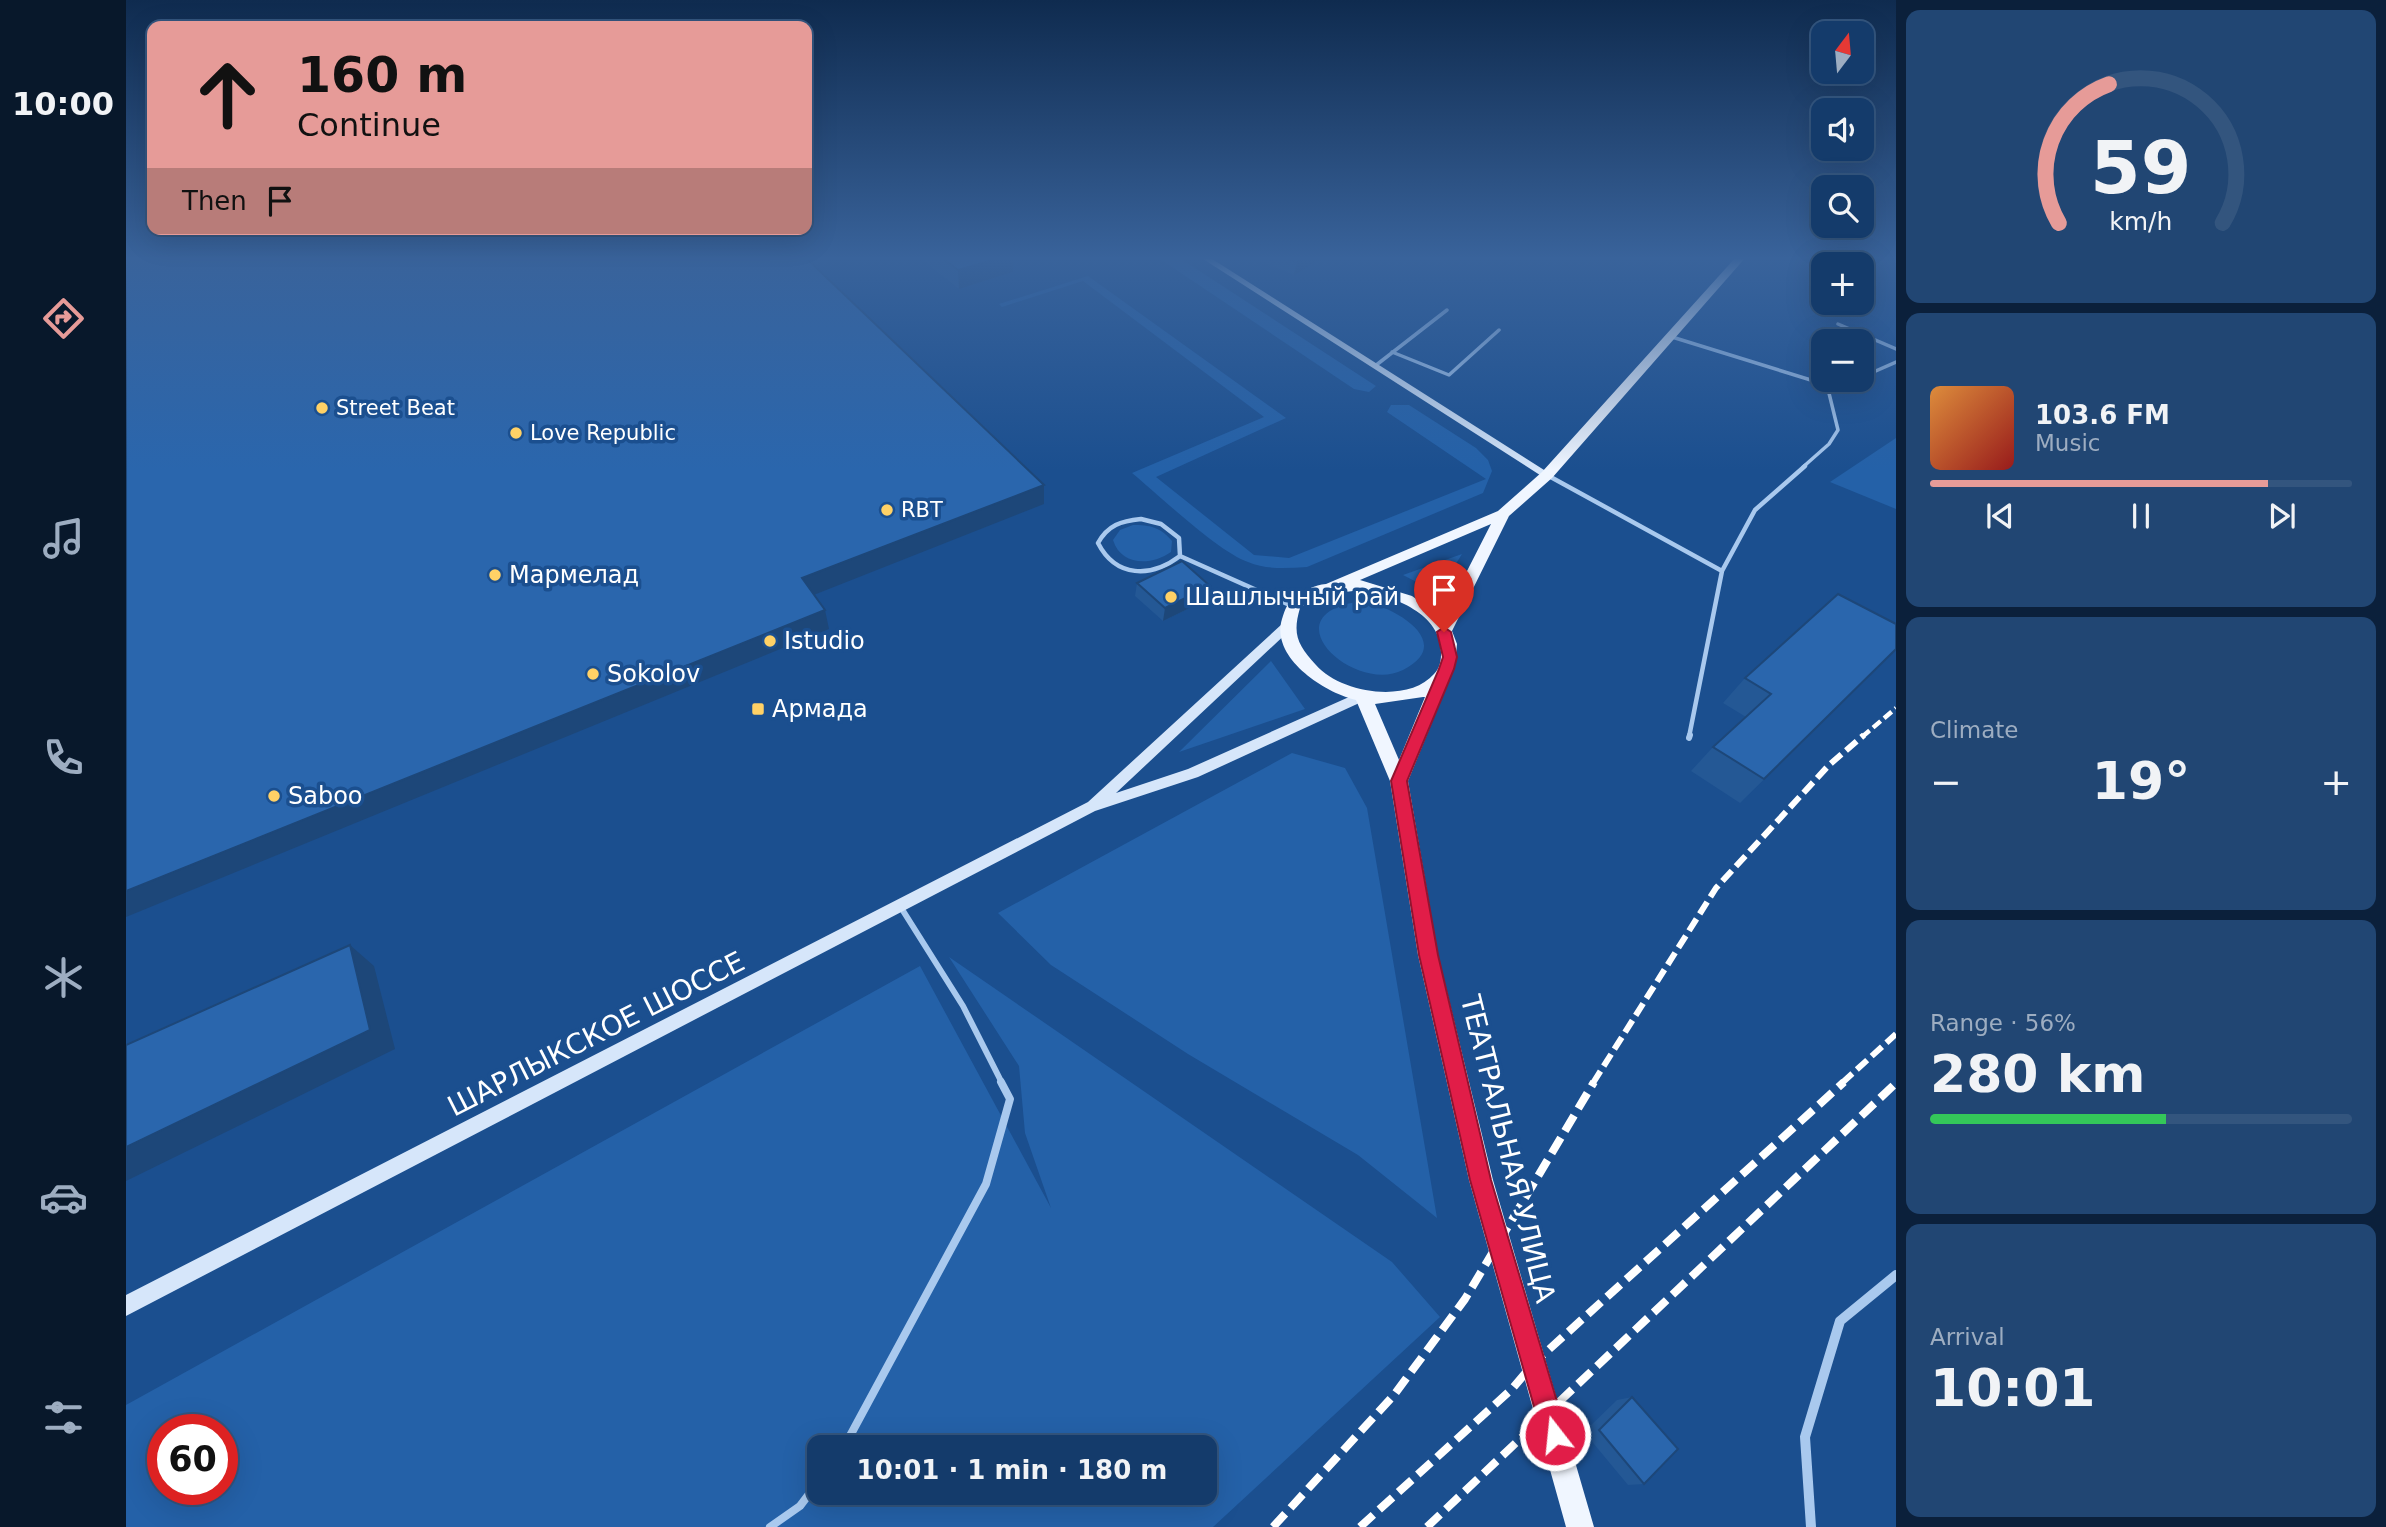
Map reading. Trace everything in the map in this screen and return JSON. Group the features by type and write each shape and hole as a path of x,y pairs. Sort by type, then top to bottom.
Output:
{"main road":[{"path":"1440,680 1426,690 1407,696 1363,696 1332,686 1307,669 1287,642 1286,627 1293,607 1310,594 1503,514 1547,475 1680,328"},
{"path":"1444,632 1503,514"},
{"path":"1332,586 1361,585 1404,597 1428,613 1444,632 1450,657 1399,781"},
{"name":"ТЕАТРАЛЬНАЯ УЛИЦА","path":"1363,696 1399,781 1428,955 1481,1180 1580,1527"}],"street":[{"path":"1315,328 1547,475"},
{"name":"ШАРЛЫКСКОЕ ШОССЕ","path":"1090,807 1286,627"},
{"name":"ШАРЛЫКСКОЕ ШОССЕ","path":"126,1306 1090,807 1193,773 1363,696"},
{"path":"1811,1527 1805,1437 1840,1321 1896,1275"}],"lane":[{"path":"1375,366 1423,328"},
{"path":"1848,328 1896,349"},
{"path":"1392,352 1449,375 1499,330"},
{"path":"1672,337 1811,380"},
{"path":"1874,372 1896,362"},
{"path":"1689,738 1722,571 1755,510 1829,444 1838,430 1829,392"},
{"path":"1547,475 1722,571"},
{"path":"1141,519 1172,530 1181,547 1180,556 1168,567 1149,573 1120,569 1103,557 1098,543 1104,529 1120,521 1141,519"},
{"path":"1180,556 1293,607"},
{"path":"850,1435 986,1184 1010,1099 963,1006 900,906"},
{"path":"770,1527 800,1506 807,1497"}],"shaded area":[{"path":"1146,328 1161,328 1286,418 1156,477 1254,555 1289,558 1486,479 1387,412 1391,405 1409,405 1476,448 1488,460 1492,471 1483,493 1307,567 1262,566 1235,556 1221,547 1132,473 1264,417"},
{"path":"1263,328 1287,328 1376,386 1369,392 1354,389"},
{"path":"1896,438 1896,509 1830,482"},
{"path":"1133,525 1150,526 1159,530 1172,541 1171,552 1155,560 1146,561 1130,559 1123,555 1113,540 1120,530"},
{"path":"1462,554 1438,593 1403,575"},
{"path":"1364,601 1391,611 1415,628 1422,638 1424,649 1418,660 1403,670 1383,675 1362,671 1343,662 1328,649 1320,634 1321,620 1335,608"},
{"path":"1271,661 1305,709 1179,752"},
{"path":"1292,753 1345,768 1367,808 1437,1218 1358,1155 1188,1054 1051,965 998,913"},
{"path":"949,957 1392,1262 1440,1317 1213,1527 126,1527 126,1405 920,966 1051,1208 1025,1133 1019,1066"}],"building":[{"name":"Мармелад","path":"126,328 880,328 1044,485 802,578 825,610 126,891"},
{"path":"1182,561 1210,586 1165,608 1137,583"},
{"path":"1838,594 1896,624 1896,649 1764,779 1713,747 1771,694 1745,678"},
{"path":"350,945 370,1030 126,1147 126,1045"},
{"path":"1632,1397 1678,1449 1644,1484 1599,1430"}],"railway":[{"path":"1862,737 1896,708"},
{"path":"1593,1083 1716,888 1829,765 1864,735"},
{"path":"1842,1083 1896,1034"},
{"path":"1273,1527 1394,1395 1465,1299 1594,1082"},
{"path":"1360,1527 1512,1389 1534,1363 1844,1082"},
{"path":"1427,1527 1896,1083"}],"place":[{"name":"Street Beat","path":"322,408"},
{"name":"Love Republic","path":"516,433"},
{"name":"RBT","path":"887,510"},
{"name":"Мармелад","path":"495,575"},
{"name":"Шашлычный рай","path":"1171,597"},
{"name":"Istudio","path":"770,641"},
{"name":"Sokolov","path":"593,674"},
{"name":"Армада","path":"758,709"},
{"name":"Saboo","path":"274,796"}],"route":[{"path":"1444,632 1450,657 1447,669 1440,680 1399,781 1428,955 1481,1180 1555,1435"}]}
